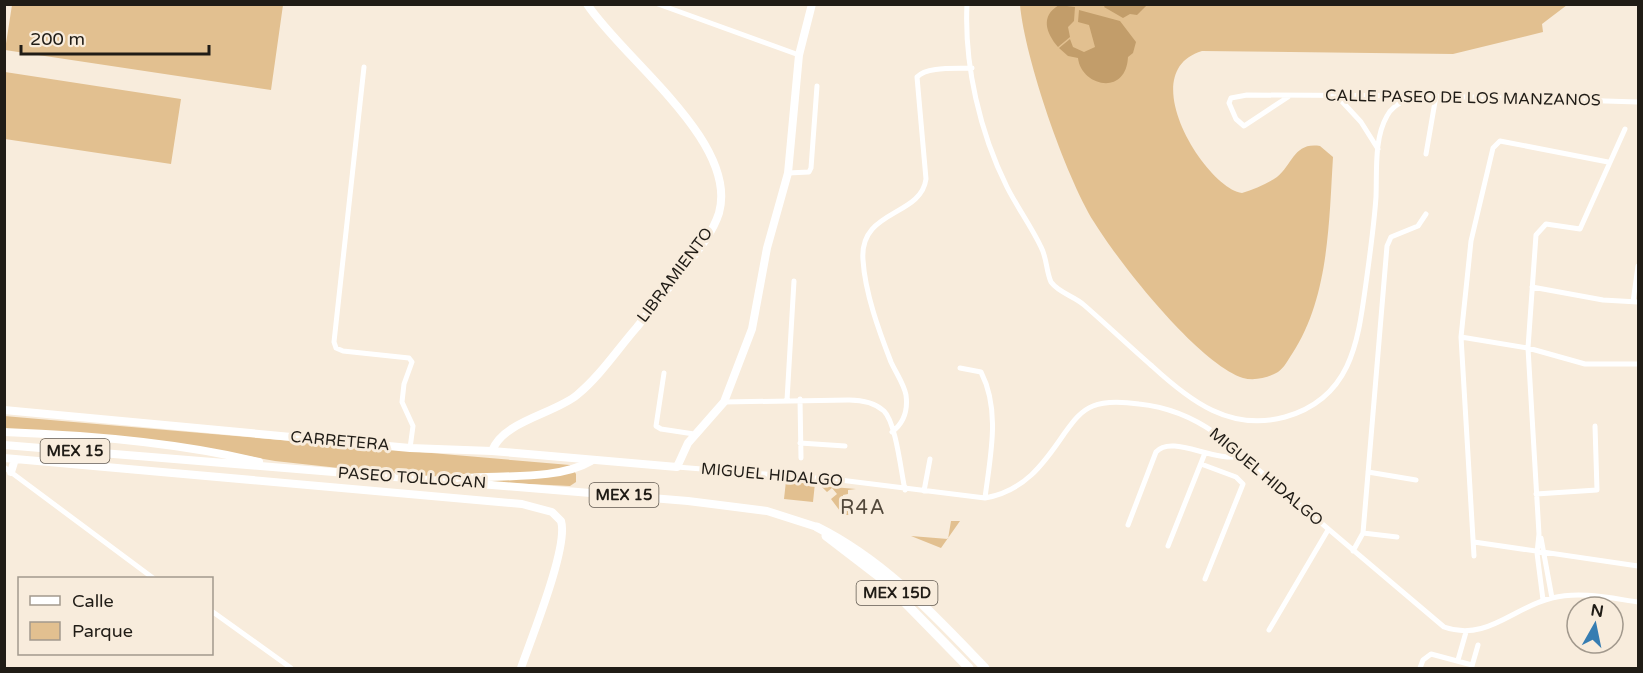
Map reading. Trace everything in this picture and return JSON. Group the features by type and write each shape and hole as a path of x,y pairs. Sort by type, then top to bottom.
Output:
{"highway":[{"path":"9,432 162,445 225,454 280,468"},
{"name":"PASEO TOLLOCAN","path":"4,445 525,486 748,508 817,528"},
{"path":"429,480 562,472 578,469 591,461"},
{"name":"MEX 15D","path":"817,528 882,579 969,669"},
{"name":"MEX 15","path":"817,528 860,551 902,583 985,669"}],"main road":[{"name":"LIBRAMIENTO","path":"492,451 496,440 529,418 564,405 592,381 662,297 704,242 719,211 721,182 712,154 693,127 587,4"},
{"path":"677,467 681,452 694,434 724,402 752,329 767,248 788,173 799,55 812,4"},
{"name":"CARRETERA","path":"6,411 410,448 492,451 677,467"},
{"path":"4,426 9,432"},
{"path":"4,458 522,504 552,512 563,525 561,543 522,669"},
{"path":"8,470 15,459"}],"street":[{"path":"658,4 799,55"},
{"path":"967,4 966,30 972,68 991,147 1007,186 1042,247 1051,282 1083,304 1179,391 1212,412 1236,420 1267,420 1301,411 1338,381 1350,361 1358,338 1375,218 1378,149 1388,114 1411,96"},
{"path":"364,67 334,342 336,348 343,351 410,358 412,362 404,384 402,402 412,426 410,448"},
{"path":"892,432 904,418 906,395 888,353 870,293 863,261 864,242 874,225 915,198 924,187 926,179 917,77 921,73 933,70 972,68"},
{"path":"788,173 809,171 811,168 818,86"},
{"name":"CALLE PASEO DE LOS MANZANOS","path":"1288,97 1244,126 1236,119 1229,103 1236,96 1247,95 1436,96 1638,102"},
{"path":"1336,96 1361,122 1378,149"},
{"path":"1426,154 1436,96"},
{"path":"1543,600 1537,553 1539,534 1528,348 1538,230 1546,224 1580,229 1608,162 1625,129"},
{"path":"1474,556 1461,337 1466,280 1478,207 1493,148 1500,141 1608,162"},
{"path":"1353,551 1363,533 1387,246 1391,237 1418,226 1426,214"},
{"path":"1532,287 1636,302 1638,266"},
{"path":"787,400 794,281"},
{"path":"1461,337 1528,348 1585,364 1638,364"},
{"path":"960,368 981,372 985,381 994,436 985,498"},
{"path":"664,373 656,426 661,429 694,434"},
{"path":"800,399 801,458"},
{"path":"724,402 800,399 865,400 885,412 892,432 905,490"},
{"name":"MIGUEL HIDALGO","path":"677,467 840,480 905,490 985,498 1011,491 1037,472 1074,421 1096,404 1129,403 1175,411 1203,424 1444,627 1466,632"},
{"path":"1536,494 1597,490 1595,426"},
{"path":"801,443 845,446"},
{"path":"1128,525 1161,447 1170,444 1228,459 1242,456"},
{"path":"1168,546 1205,453"},
{"path":"924,491 930,459"},
{"path":"1200,464 1236,477 1243,484 1205,579"},
{"path":"8,470 150,577"},
{"path":"1368,472 1416,480"},
{"path":"1269,630 1328,530"},
{"path":"1363,533 1397,537"},
{"path":"1539,534 1545,554 1552,598"},
{"path":"1474,542 1638,566"},
{"path":"1458,660 1466,632 1494,626 1543,600 1568,595 1638,602"},
{"path":"213,612 291,669"},
{"path":"1420,669 1423,660 1431,654 1458,660 1472,667 1478,645"}],"green space":[{"path":"12,5 283,5 271,90 5,50"},
{"path":"1020,5 1567,5 1542,24 1543,32 1453,54 1202,51 1182,63 1174,81 1175,104 1183,128 1196,152 1211,172 1227,187 1242,193 1265,184 1277,177 1295,155 1305,147 1320,146 1333,157 1325,259 1313,309 1304,332 1282,368 1270,376 1252,379 1243,378 1225,369 1183,333 1141,286 1094,222 1071,176 1048,116 1023,28"},
{"path":"5,72 181,99 171,164 5,139"},
{"path":"4,416 570,465 576,474 576,482 570,486 448,480 275,461 188,445 5,430"},
{"path":"786,481 815,483 813,502 784,499"},
{"path":"821,486 856,489 848,490 848,494 843,495 843,506 857,506 858,510 852,510 851,515 843,515 831,499 837,494 832,488 827,492"},
{"path":"951,521 960,521 948,538"},
{"path":"911,536 947,539 941,548"}],"shaded area":[{"path":"1106,4 1147,5 1137,15 1130,14 1123,18 1104,7"},
{"path":"1059,5 1075,7 1074,21 1068,27 1070,37 1058,47 1050,36 1047,19 1053,9"},
{"path":"1079,10 1120,21 1136,42 1120,78 1112,82 1095,81 1081,68 1078,58 1068,56 1059,48 1070,39 1073,47 1084,52 1095,47 1089,25 1078,22"}],"district":[{"name":"R4A","path":"863,508"}]}
